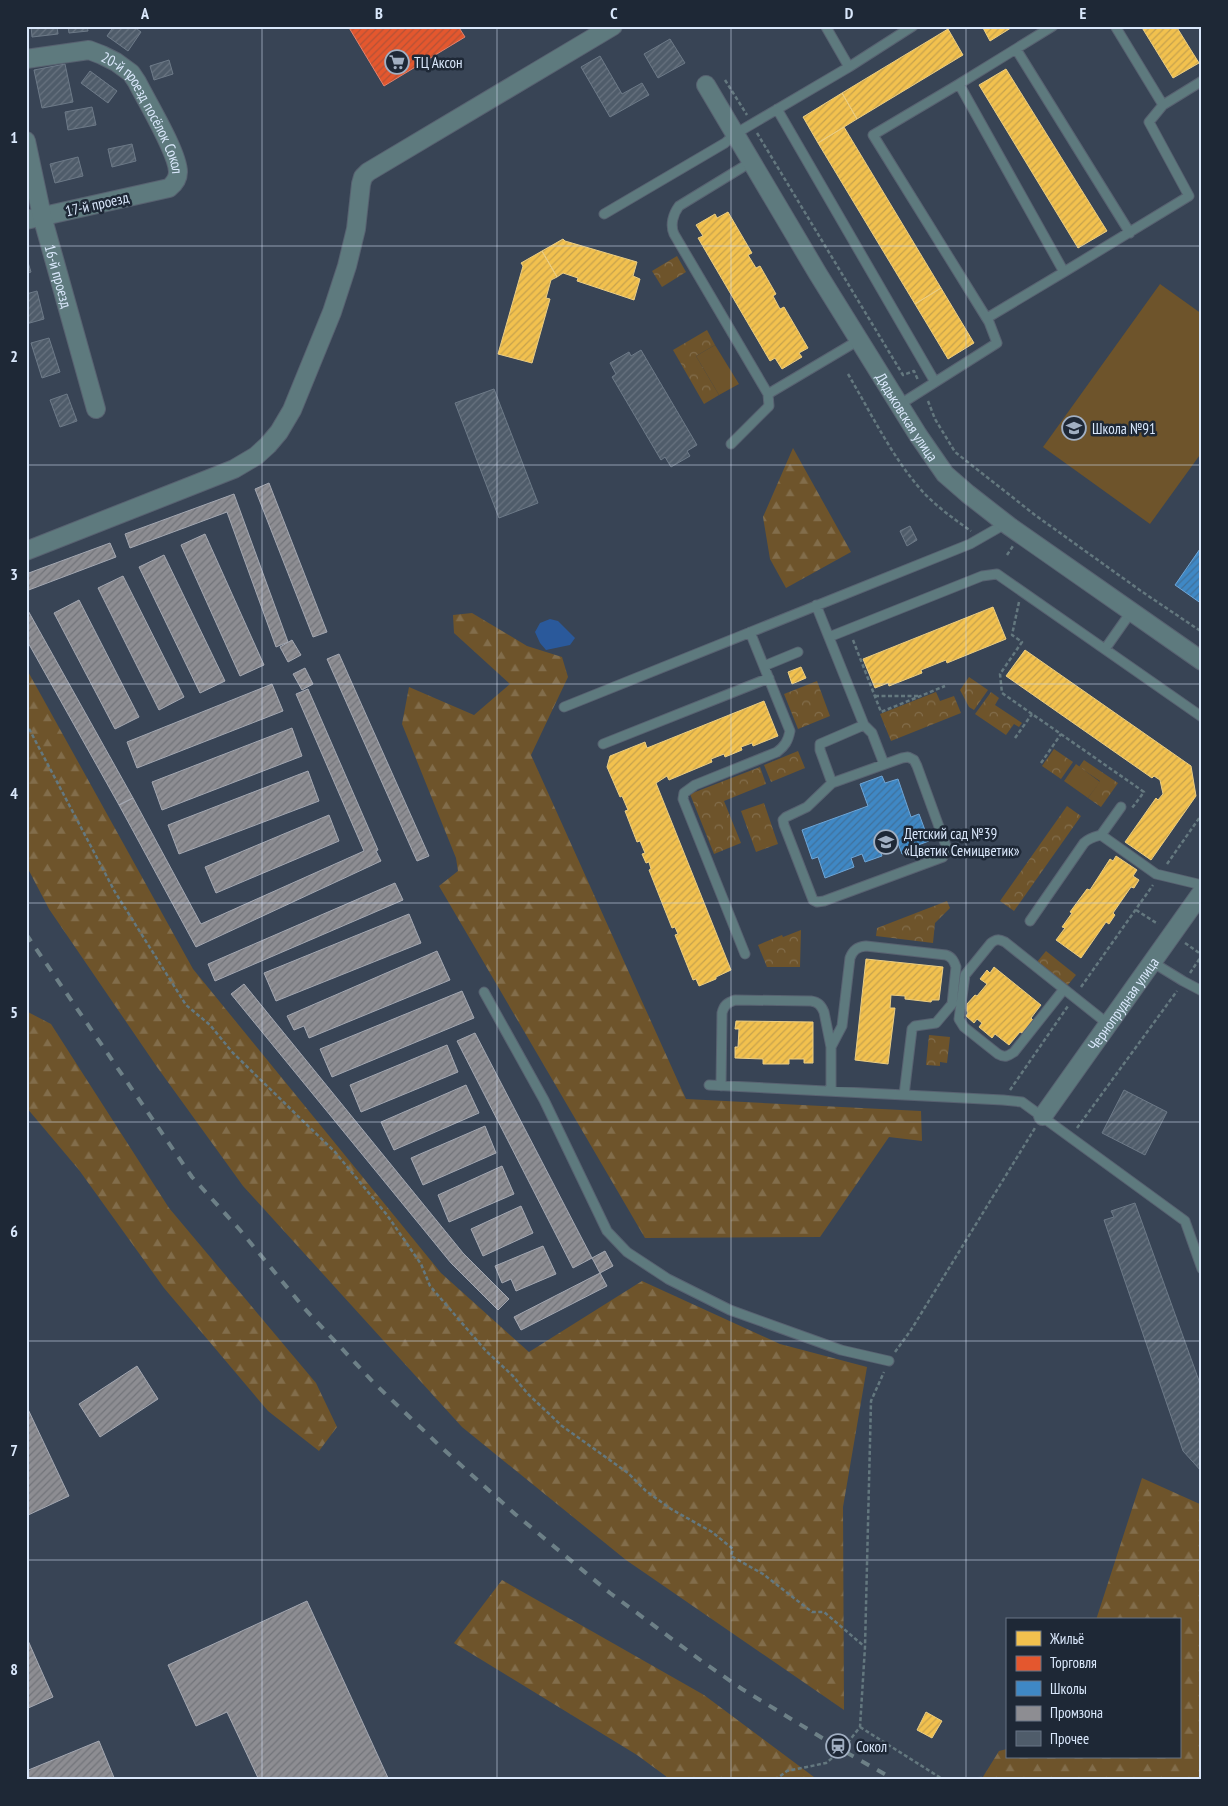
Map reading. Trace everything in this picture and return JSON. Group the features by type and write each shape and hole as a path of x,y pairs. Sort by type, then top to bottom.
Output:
{"street":[{"path":"26,551 234,469 256,456 279,432 292,410 332,312 352,248 363,177 368,172 613,26"},
{"name":"20-й проезд посёлок Сокол","path":"26,60 89,50 102,55 131,73 176,158 178,173 175,183 169,188"},
{"name":"Дядьковская улица","path":"706,85 859,340 945,474 1005,524 1202,661"},
{"name":"16-й проезд","path":"26,141 34,218 96,409"},
{"name":"17-й проезд","path":"34,218 169,188"},
{"name":"Чернопрудная улица","path":"1043,1116 1202,892"}],"lane":[{"path":"604,214 725,143 735,134 849,67 913,26"},
{"path":"900,405 997,343 986,318 873,135 1053,26"},
{"path":"1115,26 1163,105"},
{"path":"826,27 849,67"},
{"path":"1016,49 1130,233"},
{"path":"986,318 1189,196 1149,122 1163,105 1202,81"},
{"path":"958,84 1064,272"},
{"path":"777,109 935,382"},
{"path":"732,444 768,406 768,394 671,227 675,212 679,206 752,162"},
{"path":"768,394 859,340"},
{"path":"564,707 970,544 1005,524"},
{"path":"829,637 990,574 998,574 1202,717"},
{"path":"816,605 864,725 872,733 884,764"},
{"path":"1104,649 1131,612"},
{"path":"745,954 685,805 684,793 695,784 777,752 789,740 790,731 750,632"},
{"path":"764,666 798,652"},
{"path":"603,744 768,678"},
{"path":"832,783 820,750 820,744 864,725"},
{"path":"908,757 914,760 946,846 944,857 817,902 813,900 784,820 786,817 807,807 832,783 884,764 908,757"},
{"path":"1030,921 1084,844 1091,838 1101,836 1125,810"},
{"path":"1101,836 1156,874 1202,885"},
{"path":"1064,989 1009,1056 1003,1057 998,1054 964,1027 959,1019 965,976 991,943 1001,940 1005,942 1108,1024"},
{"path":"831,1048 842,1026 852,952 859,947 866,946 951,957 956,968 952,1004 936,1023 915,1026 912,1029 904,1095"},
{"path":"1152,962 1183,982 1202,991"},
{"path":"484,992 544,1100 607,1231 627,1252 668,1279 730,1310 841,1350 889,1361"},
{"path":"721,1086 722,1013 723,1007 727,1003 735,1000 816,1002 824,1012 831,1048 831,1091"},
{"path":"709,1085 1022,1102 1185,1221 1202,1269"}],"path":[{"path":"848,374 895,455 923,492 947,514 975,533"},
{"path":"1006,555 1015,543"},
{"path":"1022,591 1012,634 1022,642 1000,674 1002,693 1144,792 1125,810"},
{"path":"849,629 882,712 945,686"},
{"path":"875,696 920,696"},
{"path":"1015,738 1032,714"},
{"path":"26,723 115,892 186,1005 210,1025 232,1053 335,1152 387,1215 421,1264 430,1286 486,1351 562,1426 628,1473 646,1491 671,1509 712,1532 733,1549 731,1556 763,1574 812,1612 824,1612 865,1647"},
{"path":"1041,763 1061,734"},
{"path":"1003,1100 1202,814"},
{"path":"1136,910 1158,924"},
{"path":"1184,942 1202,955 1188,975"},
{"path":"1071,1137 1179,987"},
{"path":"775,1780 787,1771 826,1763 842,1750 860,1727 865,1647 871,1401 889,1361 911,1330 1043,1116"},
{"path":"860,1727 944,1780"},
{"path":"952,1780 983,1778 988,1780"}],"green space":[{"path":"677,256 686,272 662,287 652,271"},
{"path":"1160,284 1202,314 1202,452 1150,524 1043,447"},
{"path":"707,330 715,345 696,356 719,395 704,404 673,350"},
{"path":"715,345 739,384 719,395 696,356"},
{"path":"793,448 851,552 786,588 770,559 763,517"},
{"path":"472,613 527,646 562,657 568,677 531,755 686,1099 921,1111 922,1141 889,1137 820,1237 645,1238 439,886 458,871 456,858 402,724 409,687 474,715 510,684 454,633 453,615"},
{"path":"26,668 193,969 441,1273 529,1352 642,1281 780,1344 867,1367 843,1507 844,1710 626,1560 462,1427 243,1186 157,1067 49,909 26,865"},
{"path":"969,677 988,690 974,710 969,707 960,690"},
{"path":"817,681 830,716 798,729 784,694"},
{"path":"936,692 940,701 954,696 961,713 891,741 880,714"},
{"path":"991,692 999,698 995,705 1022,723 1019,727 1014,724 1006,735 975,714"},
{"path":"1054,749 1073,762 1061,779 1042,766"},
{"path":"798,751 805,768 771,782 764,765"},
{"path":"1084,760 1118,783 1101,807 1088,798 1100,781 1079,767"},
{"path":"1076,764 1100,782 1088,798 1064,781"},
{"path":"760,767 766,784 724,801 741,843 714,854 690,794"},
{"path":"764,803 778,844 756,852 741,811"},
{"path":"1067,806 1081,816 1014,911 1000,901"},
{"path":"947,901 950,908 935,923 933,943 876,936 877,928"},
{"path":"801,930 800,967 767,967 758,945 782,935 783,937"},
{"path":"1046,951 1076,975 1067,986 1037,962"},
{"path":"26,1011 51,1024 169,1208 316,1383 337,1427 319,1451 268,1411 164,1288 79,1170 26,1107"},
{"path":"929,1035 950,1037 947,1063 940,1062 940,1066 926,1065"},
{"path":"1142,1478 1202,1505 1202,1780 981,1780 999,1751 1006,1749 1006,1758 1180,1758 1180,1618 1097,1618"},
{"path":"502,1580 704,1695 818,1780 671,1780 637,1755 454,1643"}],"water":[{"path":"550,619 558,621 575,638 570,645 546,650 540,643 535,632 540,623"}],"building: Жильё":[{"path":"982,26 1014,26 990,41"},
{"path":"1141,26 1176,26 1199,63 1173,78"},
{"path":"948,29 963,55 857,119 842,93"},
{"path":"1006,69 1107,231 1078,248 979,85"},
{"path":"842,93 857,119 818,143 803,117"},
{"path":"844,127 941,288 915,304 818,143"},
{"path":"728,212 752,253 748,255 756,268 760,266 776,294 773,296 780,309 784,307 808,348 799,353 802,357 782,369 775,358 770,361 698,238 703,236 696,225 715,214 717,218"},
{"path":"563,239 637,262 633,276 640,279 634,300 577,281 578,278 563,273 557,277 542,251"},
{"path":"542,251 557,277 551,280 546,298 550,299 532,363 498,354 523,266 521,263"},
{"path":"941,288 974,343 948,359 915,304"},
{"path":"993,607 1006,639 947,663 946,660 921,670 922,673 889,686 888,683 875,688 863,659"},
{"path":"1025,650 1191,766 1196,796 1151,860 1125,842 1156,798 1158,800 1163,794 1160,780 1154,776 1152,778 1006,676"},
{"path":"801,667 806,678 792,684 788,672"},
{"path":"764,701 778,736 753,746 752,743 741,747 742,750 725,757 724,754 711,759 712,762 669,780 667,776 656,783 731,970 699,986 696,979 693,980 675,935 678,934 675,927 672,928 649,870 651,869 649,862 646,863 642,854 645,853 640,841 637,842 625,811 628,810 607,767 610,756 645,742 647,748"},
{"path":"1116,856 1137,870 1133,876 1139,880 1134,888 1131,887 1113,913 1115,915 1109,924 1106,922 1081,958 1056,940 1065,928 1062,927 1072,913 1070,912 1087,889 1090,890 1110,859 1113,861"},
{"path":"866,959 943,967 939,1000 932,1000 931,1002 905,999 905,996 891,995 890,1008 895,1008 888,1064 855,1060"},
{"path":"994,967 1041,1005 1031,1018 1033,1020 1009,1045 995,1034 992,1038 979,1027 982,1023 977,1019 974,1023 966,1016 968,1013 967,1004 987,984 980,979 987,970 990,973"},
{"path":"736,1021 813,1022 813,1063 804,1063 804,1059 789,1059 789,1064 763,1064 763,1059 735,1058 735,1047 738,1047 739,1029 735,1029"},
{"path":"926,1712 942,1721 932,1738 917,1730"}],"building: Торговля":[{"name":"ТЦ Аксон","path":"348,26 458,26 465,37 384,86"}],"building: Школы":[{"path":"1202,546 1202,604 1175,585"},
{"path":"882,776 885,783 898,779 911,817 919,814 929,841 910,848 911,851 902,854 898,843 880,850 882,856 865,862 862,854 851,858 854,867 825,878 818,857 812,859 802,830 868,806 860,784"}],"building: Промзона":[{"path":"269,483 327,632 313,637 255,489"},
{"path":"234,494 288,642 276,647 227,512 130,548 125,534"},
{"path":"205,534 264,665 240,676 181,545"},
{"path":"110,543 116,557 26,591 26,574"},
{"path":"164,555 225,681 200,693 139,567"},
{"path":"123,576 184,697 159,710 98,588"},
{"path":"79,600 139,717 115,729 54,613"},
{"path":"26,607 133,798 119,805 26,639"},
{"path":"292,640 301,655 288,662 280,647"},
{"path":"339,654 429,856 417,861 327,659"},
{"path":"305,668 313,684 302,690 293,674"},
{"path":"272,684 283,711 137,768 127,742"},
{"path":"308,689 378,850 376,851 381,861 196,947 119,805 133,798 201,924 364,851 296,694"},
{"path":"292,728 302,756 162,810 152,782"},
{"path":"308,771 319,801 179,854 168,825"},
{"path":"329,815 339,841 216,893 205,867"},
{"path":"395,883 403,900 215,981 208,964"},
{"path":"409,914 421,943 276,1001 264,973"},
{"path":"437,951 450,980 309,1038 304,1026 294,1030 287,1016"},
{"path":"244,984 463,1253 509,1299 498,1310 451,1263 231,994"},
{"path":"462,991 474,1018 332,1077 320,1049"},
{"path":"475,1033 592,1258 573,1268 457,1041"},
{"path":"447,1045 458,1072 361,1112 350,1085"},
{"path":"466,1085 479,1113 394,1150 381,1122"},
{"path":"485,1126 496,1153 423,1185 411,1158"},
{"path":"502,1166 514,1194 449,1222 438,1195"},
{"path":"521,1206 533,1233 483,1256 471,1229"},
{"path":"543,1246 556,1274 516,1291 511,1279 502,1283 495,1266"},
{"path":"605,1251 613,1266 600,1273 592,1258"},
{"path":"600,1273 607,1286 521,1330 514,1317"},
{"path":"137,1366 158,1399 100,1437 79,1404"},
{"path":"26,1405 69,1496 26,1516"},
{"path":"307,1601 389,1780 259,1780 227,1712 196,1726 168,1665"},
{"path":"26,1636 53,1697 26,1709"},
{"path":"99,1741 115,1780 26,1780 26,1771"}],"building: Прочее":[{"path":"31,26 57,26 58,34 32,37"},
{"path":"68,26 87,26 88,31 69,33"},
{"path":"114,26 133,26 141,32 128,51 107,36"},
{"path":"670,39 685,63 658,78 644,54"},
{"path":"600,56 622,94 642,83 649,95 610,117 581,67"},
{"path":"169,60 173,74 154,80 150,66"},
{"path":"65,64 73,102 42,108 34,70"},
{"path":"90,71 117,91 108,103 81,83"},
{"path":"92,107 96,125 68,130 65,112"},
{"path":"132,144 136,161 112,167 108,149"},
{"path":"78,157 83,176 55,183 50,164"},
{"path":"26,256 31,272 26,274"},
{"path":"37,291 44,319 26,324 26,294"},
{"path":"49,338 60,372 42,378 31,343"},
{"path":"641,350 697,445 687,451 690,456 671,467 665,457 661,460 612,377 616,374 610,363 629,352 631,356"},
{"path":"494,389 538,503 499,518 455,403"},
{"path":"67,394 77,421 60,427 50,400"},
{"path":"910,526 917,540 907,546 900,531"},
{"path":"1124,1090 1167,1112 1145,1155 1102,1133"},
{"path":"1135,1203 1202,1389 1202,1472 1183,1451 1104,1220 1114,1217 1111,1211"}],"railway":[{"path":"26,934 192,1177 240,1230 304,1308 374,1383 515,1514 610,1593 742,1689 895,1780"}],"place":[{"name":"ТЦ Аксон","path":"397,62"},
{"name":"Школа №91","path":"1074,428"},
{"name":"Детский сад №39 «Цветик Семицветик»","path":"886,842"},
{"name":"Сокол","path":"838,1746"}]}
